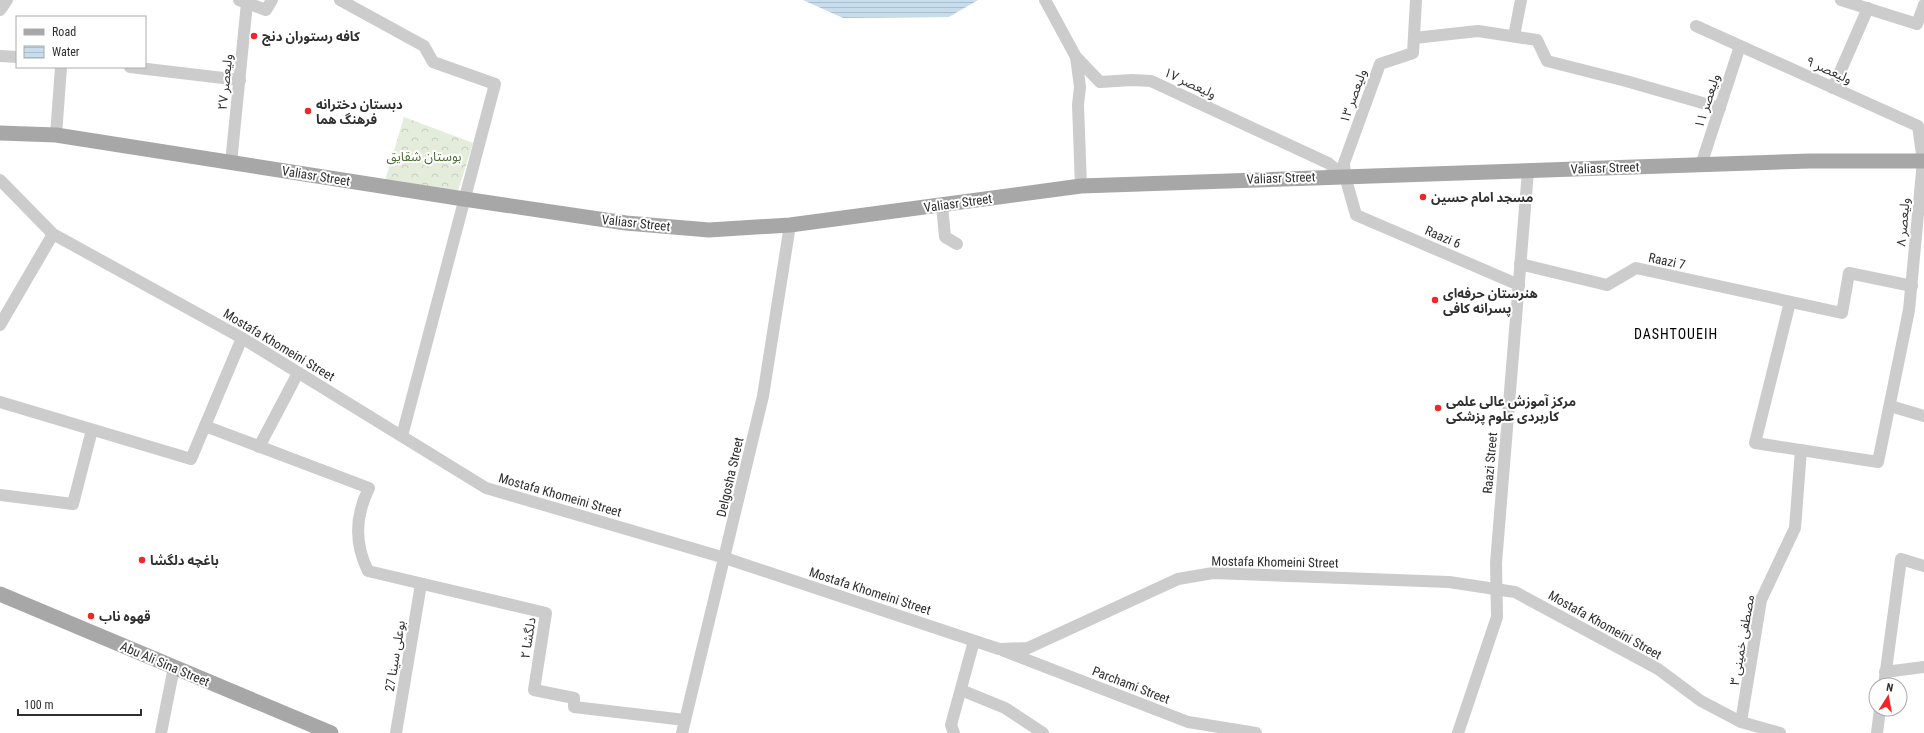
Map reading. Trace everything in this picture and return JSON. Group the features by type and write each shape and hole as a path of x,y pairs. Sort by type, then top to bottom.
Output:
{"main road":[{"name":"Valiasr Street","path":"0,132 56,135 464,200 626,223 709,230 790,225 1081,186 1810,161 1923,161"},
{"name":"Abu Ali Sina Street","path":"0,594 174,667 313,729 331,733"}],"street":[{"path":"0,10 8,0"},
{"path":"243,2 266,10 272,0"},
{"path":"340,0 424,46 433,62 495,84 402,436"},
{"path":"1045,0 1076,57 1080,87 1078,105 1081,186"},
{"name":"ولیعصر ۱۳","path":"1345,176 1344,163 1380,64 1413,53 1416,0"},
{"path":"1514,36 1520,0"},
{"path":"1841,0 1917,24 1924,5"},
{"name":"ولیعصر ۲۷","path":"231,163 240,80 243,2"},
{"path":"1833,88 1868,8"},
{"name":"ولیعصر ۹","path":"1696,26 1918,126 1923,161"},
{"path":"1414,38 1478,31 1536,40 1547,61 1626,80 1720,108"},
{"name":"ولیعصر ۱۱","path":"1701,165 1740,46"},
{"path":"0,56 16,57"},
{"name":"ولیعصر ۱۷","path":"1076,57 1100,82 1132,80 1151,81 1328,163 1345,176"},
{"path":"56,135 61,68"},
{"path":"138,68 240,80"},
{"name":"ولیعصر ۸","path":"1800,450 1878,462 1910,310 1923,161"},
{"name":"Raazi Street","path":"1458,733 1497,617 1498,589 1496,563 1528,171"},
{"name":"Raazi 6","path":"1345,176 1356,215 1519,285"},
{"name":"Mostafa Khomeini Street","path":"0,180 53,234 242,338 486,488 725,558 999,649 1028,648 1178,579 1213,573 1449,582 1515,592 1658,669 1701,701 1742,722 1780,733"},
{"path":"942,205 945,237 957,244"},
{"name":"Delgosha Street","path":"682,733 763,396 790,225"},
{"path":"0,325 53,234"},
{"name":"Raazi 7","path":"1520,264 1607,285 1636,268 1842,313 1849,273 1912,286"},
{"path":"1790,302 1755,443 1800,450"},
{"path":"0,402 191,460 242,338"},
{"path":"205,426 259,447 298,373"},
{"path":"1890,406 1924,416"},
{"path":"0,495 72,504 92,430"},
{"name":"دلگشا ۲","path":"259,447 369,488 357,523 359,548 368,571 546,613 534,690 574,698 574,707 685,720"},
{"name":"مصطفی خمینی ۳","path":"1742,722 1761,600 1795,528 1800,450"},
{"path":"1885,677 1901,559 1924,566"},
{"name":"بوعلی سینا 27","path":"396,733 421,584"},
{"path":"954,733 951,725 974,641"},
{"name":"Parchami Street","path":"999,649 1188,722 1256,733"},
{"path":"161,733 174,667"},
{"path":"1885,672 1924,667"},
{"path":"961,690 1005,708 1043,733"},
{"path":"1877,733 1879,717"}],"green space":[{"name":"بوستان شقایق","path":"404,117 473,143 458,191 385,181"}],"water":[{"path":"803,0 978,0 949,17 843,18"}],"place":[{"name":"کافه رستوران دنج","path":"254,36"},
{"name":"دبستان دخترانه فرهنگ هما","path":"308,111"},
{"name":"مسجد امام حسین","path":"1423,197"},
{"name":"هنرستان حرفه‌ای پسرانه کافی","path":"1435,300"},
{"name":"مرکز آموزش عالی علمی کاربردی علوم پزشکی","path":"1438,408"},
{"name":"باغچه دلگشا","path":"142,560"},
{"name":"قهوه ناب","path":"91,616"}],"district":[{"name":"DASHTOUEIH","path":"1676,334"}]}
